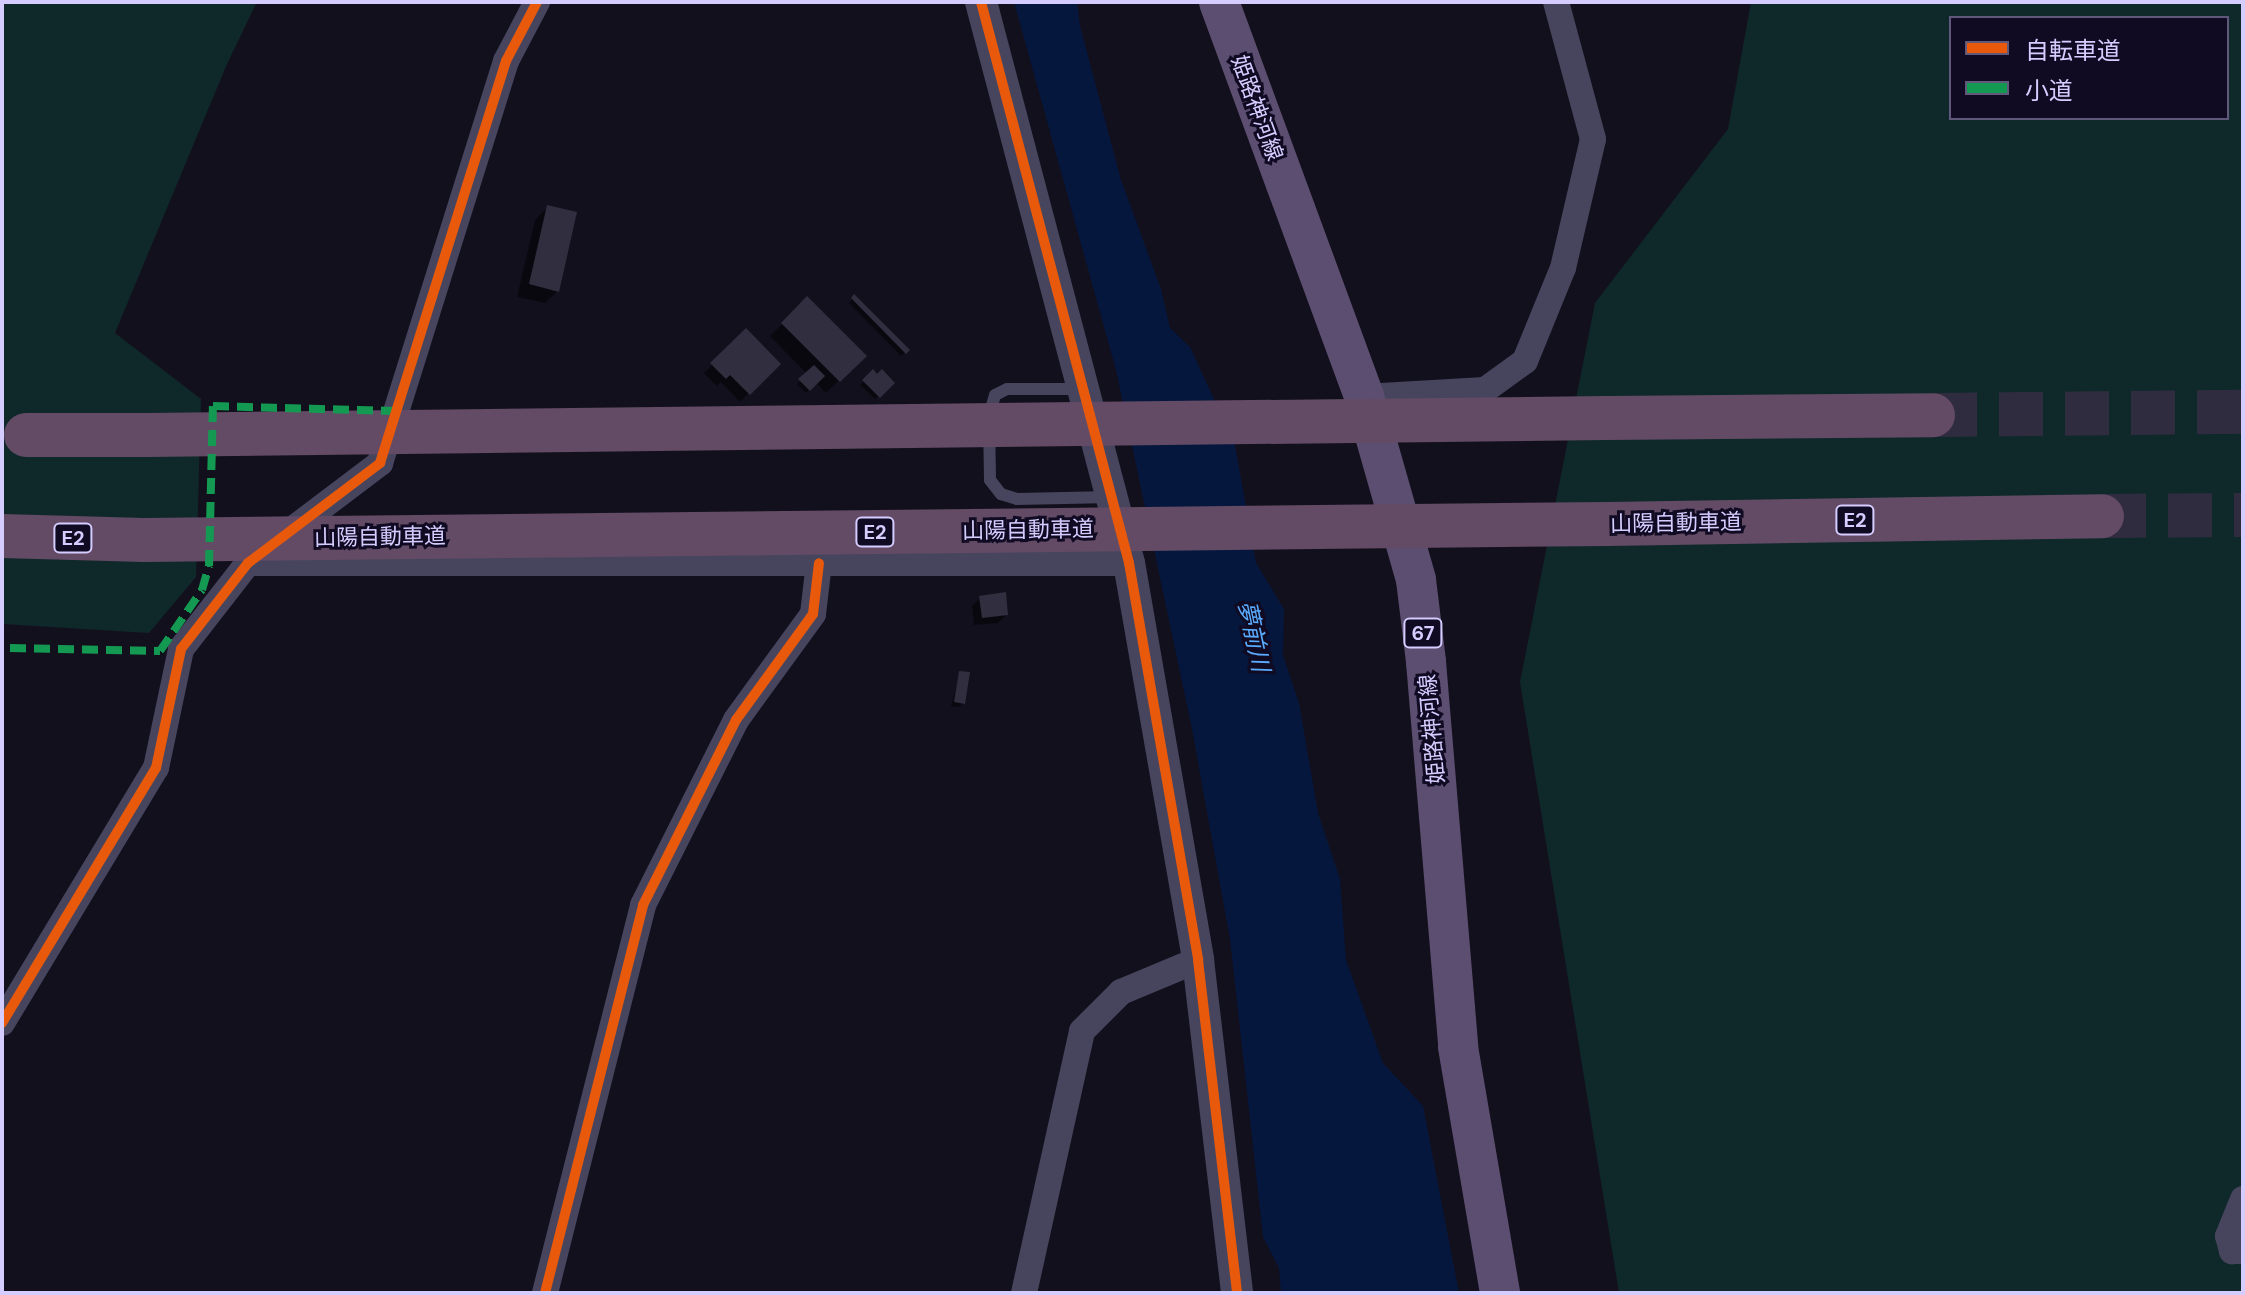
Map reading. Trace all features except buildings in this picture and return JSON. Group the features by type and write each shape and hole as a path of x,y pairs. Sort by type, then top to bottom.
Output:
{"highway":[{"path":"26,435 1933,415"},
{"name":"山陽自動車道","path":"2,536 144,540 2102,516"}],"main road":[{"name":"姫路神河線","path":"1219,2 1364,397 1416,580 1426,662 1458,1047 1500,1293"}],"street":[{"path":"2,1023 156,768 181,649 248,563 380,463 506,61 537,2"},
{"path":"981,2 1129,563 1198,960 1237,1293"},
{"path":"1364,397 1485,390 1525,361 1563,268 1593,139 1556,2"},
{"path":"248,563 1129,563"},
{"path":"545,1293 621,982 643,905 736,720 813,614 819,563"},
{"path":"1024,1293 1082,1031 1121,992 1198,960"},
{"path":"2243,1199 2228,1236 2232,1251 2243,1251"}],"lane":[{"path":"1083,389 1007,389 995,395 989,416 990,480 1001,494 1017,499 1111,497"}],"green space":[{"path":"2,2 257,2 227,64 115,333 201,399 196,577 149,633 2,624"},
{"path":"1751,2 2243,2 2243,1293 1619,1293 1520,682 1595,303 1728,129"}],"water":[{"name":"夢前川","path":"1014,2 1077,2 1080,26 1121,180 1161,289 1170,328 1190,347 1235,445 1256,563 1284,609 1283,655 1299,703 1318,813 1340,879 1346,960 1383,1063 1423,1106 1459,1293 1281,1293 1279,1268 1263,1237 1230,939 1192,729 1116,370"}],"tunnel":[{"path":"1933,415 2243,412"},
{"path":"2102,516 2243,515"}],"marked path":[{"path":"10,648 160,651 202,590 209,566 213,406 396,411"}],"cycle path":[{"path":"2,1023 156,768 181,649 248,563 380,463 506,61 537,2"},
{"path":"981,2 1129,563 1198,960 1237,1293"},
{"path":"545,1293 643,905 736,720 813,614 819,563"}]}
